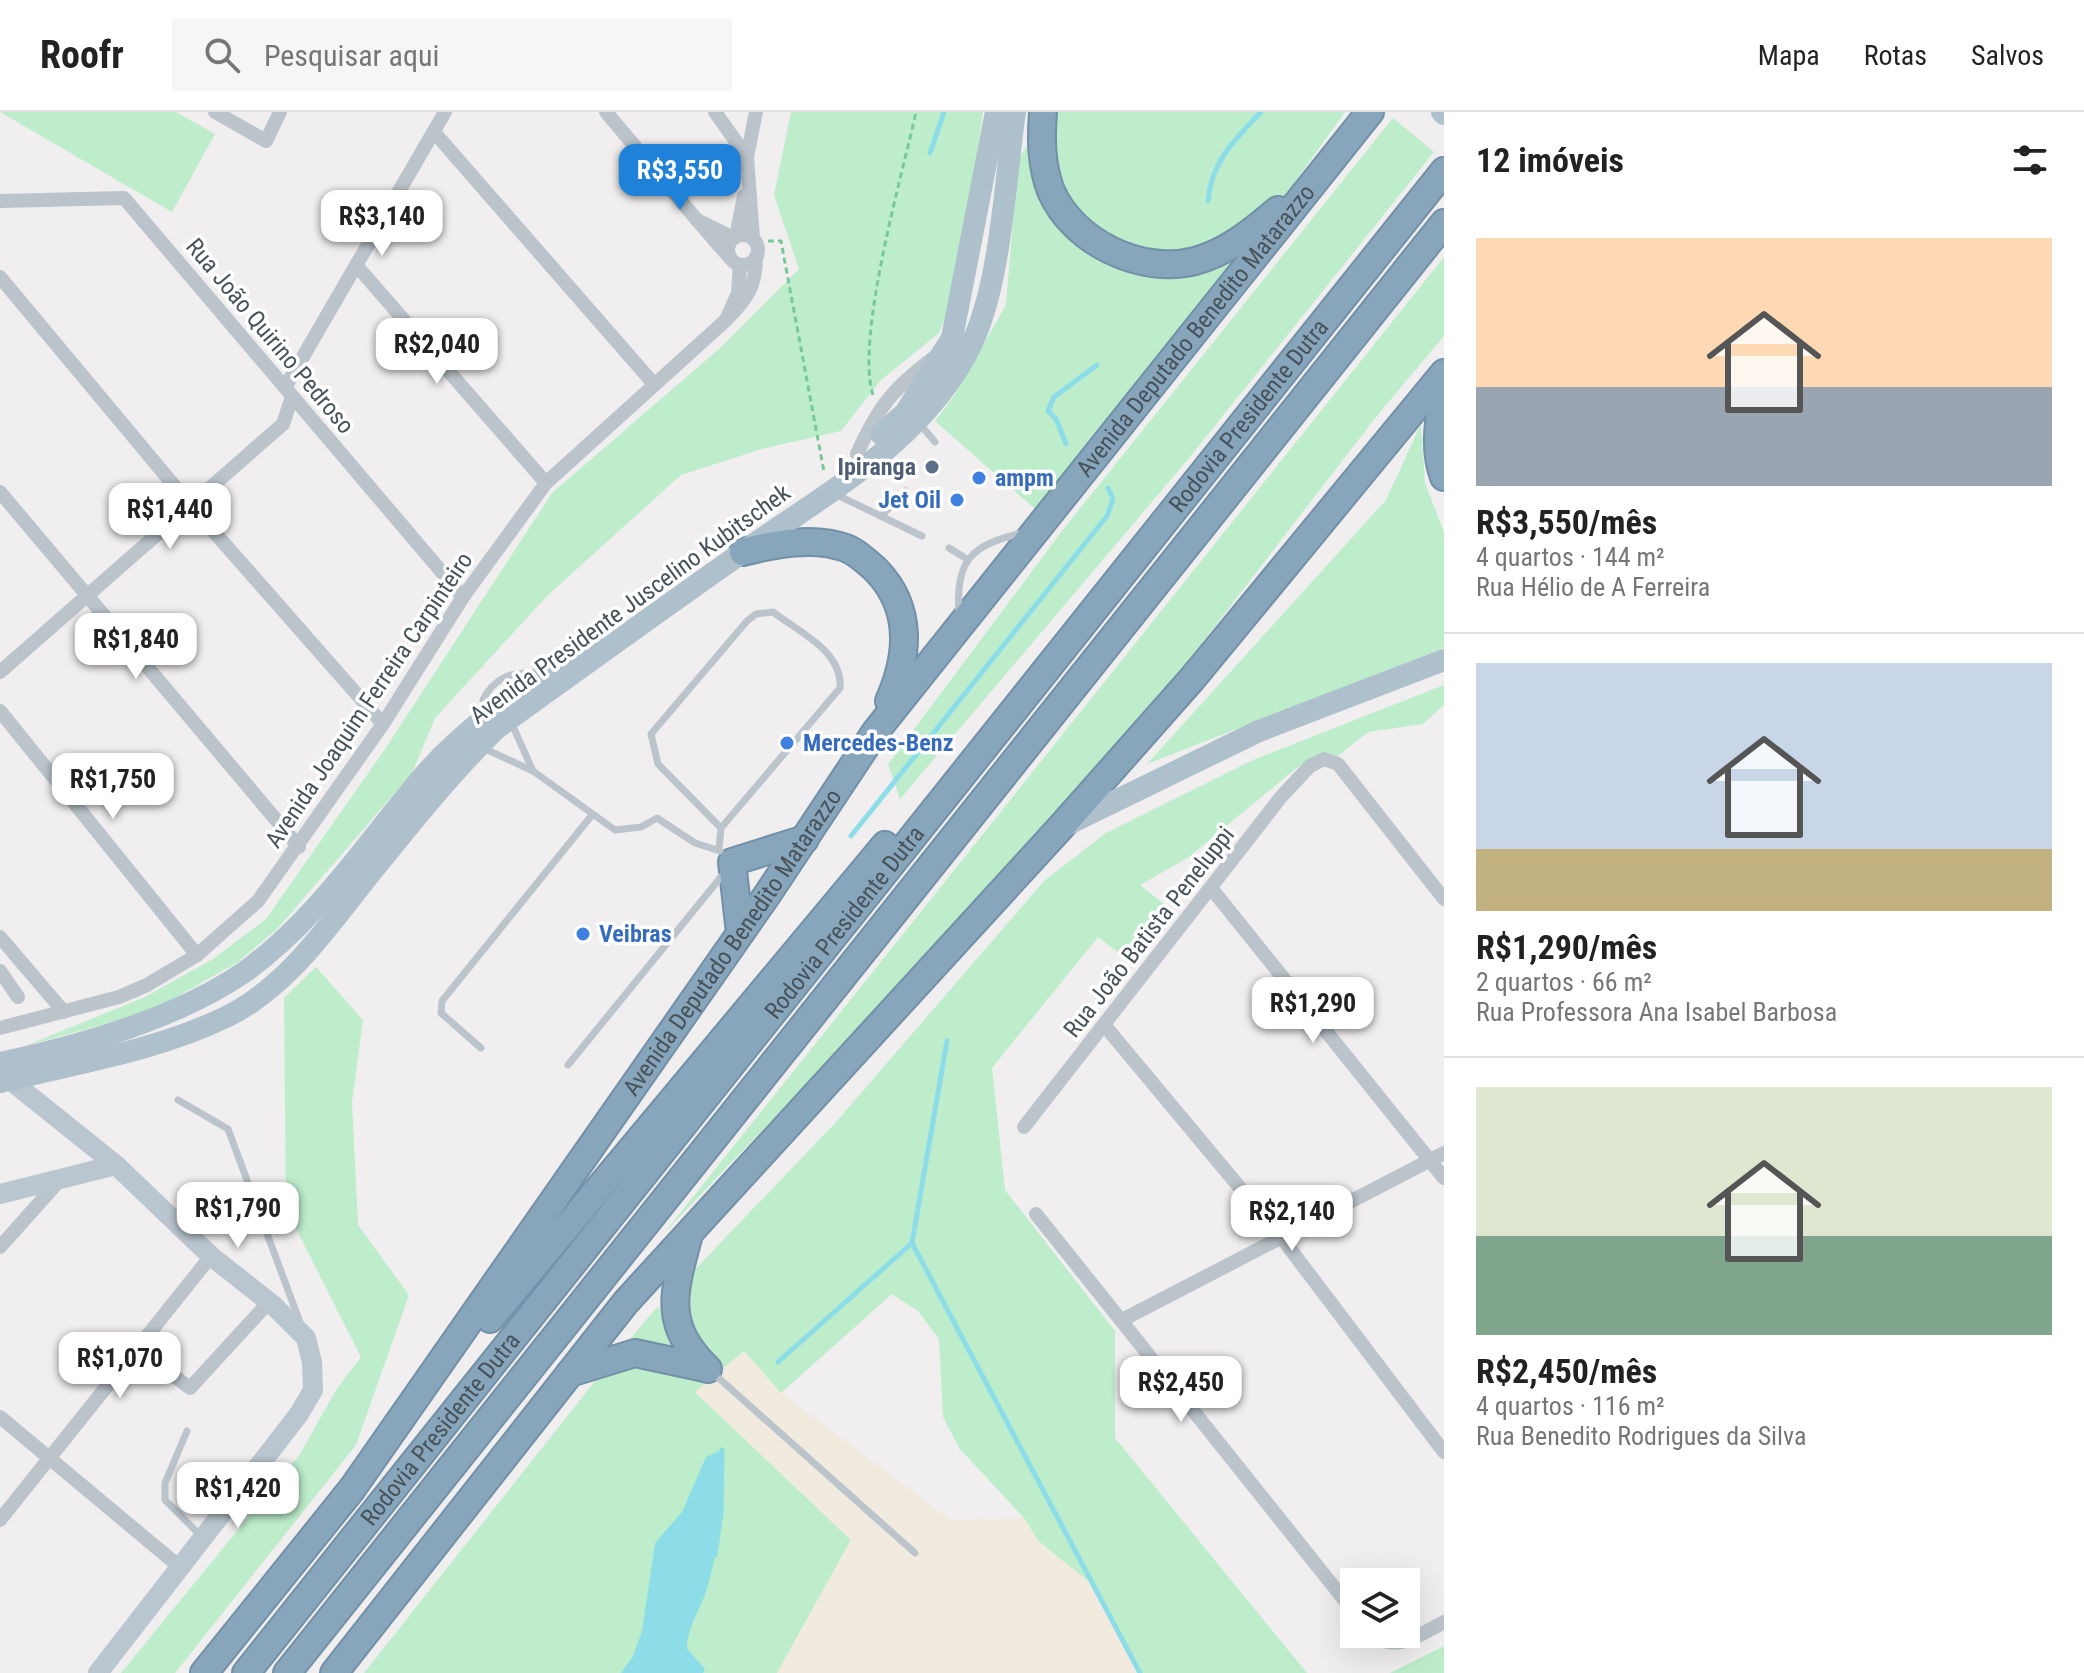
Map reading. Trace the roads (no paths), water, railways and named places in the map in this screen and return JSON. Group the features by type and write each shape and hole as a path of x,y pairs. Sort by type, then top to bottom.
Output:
{"highway":[{"path":"1043,112 1041,150 1052,192 1076,225 1107,250 1148,263 1194,261 1239,242 1318,178"},
{"name":"Avenida Deputado Benedito Matarazzo","path":"204,1673 352,1489 805,839 876,731 1370,112"},
{"name":"Rodovia Presidente Dutra","path":"246,1673 1444,171"},
{"name":"Rodovia Presidente Dutra","path":"287,1673 1444,223"},
{"path":"334,1673 626,1302 1061,827 1192,679 1444,373"},
{"path":"1444,394 1438,420 1440,466 1444,477"},
{"path":"743,552 784,542 846,548 888,583 902,610 906,637 902,671 876,731"},
{"path":"352,1489 833,903 1052,661"},
{"path":"740,933 725,856 805,839"},
{"path":"690,1231 678,1278 674,1318 687,1348 716,1375"},
{"path":"570,1373 635,1353 716,1375"}],"main road":[{"name":"Avenida Presidente Juscelino Kubitschek","path":"3,1075 199,1000 245,971 288,933 429,770 743,552 827,485 857,454 905,413 952,338 996,112"},
{"name":"Avenida Presidente Juscelino Kubitschek","path":"3,1075 155,1045 229,1016 267,990 304,957 447,776 542,677 919,422 944,391 973,342 990,282 1015,112"},
{"path":"1061,827 1259,731 1444,660"},
{"path":"3,1075 116,1165 211,1256 269,1302 306,1338 312,1362 313,1390 299,1414 98,1673"},
{"path":"0,1194 58,1182 116,1165"}],"street":[{"path":"215,112 266,141 280,112"},
{"path":"0,672 192,507 283,424 289,392 356,265 445,112"},
{"path":"606,112 735,261"},
{"path":"715,112 747,157"},
{"path":"726,320 738,293 735,261 729,245 735,238 746,184 747,157 756,112"},
{"path":"434,132 653,383"},
{"name":"Avenida Joaquim Ferreira Carpinteiro","path":"0,1028 119,997 170,973 197,955 258,901 383,724 463,597 546,483 749,298 756,280 755,246 746,184"},
{"name":"Rua João Quirino Pedroso","path":"0,201 124,198 463,597"},
{"path":"697,220 735,238 744,235 755,246 735,261"},
{"path":"356,265 546,483"},
{"path":"0,277 192,507 383,724"},
{"path":"857,454 878,411 901,381 945,349"},
{"path":"0,492 90,595 299,847"},
{"path":"0,711 197,955"},
{"name":"Rua João Batista Peneluppi","path":"1024,1127 1281,797 1310,766 1324,759 1338,764 1444,899"},
{"path":"1211,888 1444,1178"},
{"path":"0,937 64,1012"},
{"path":"0,971 18,997"},
{"path":"1105,1026 1281,1237 1444,1452"},
{"path":"1122,1320 1444,1153"},
{"path":"0,1247 58,1182"},
{"path":"1036,1214 1340,1594"},
{"path":"0,1520 211,1256"},
{"path":"137,1348 190,1388 269,1302"},
{"path":"0,1417 181,1568"},
{"path":"1420,1634 1444,1622"}],"lane":[{"path":"919,422 935,442"},
{"path":"827,485 922,536"},
{"path":"881,516 906,491"},
{"path":"960,626 957,589 959,573 967,559 982,547 1037,530"},
{"path":"949,548 967,559"},
{"path":"568,1065 725,856 721,828 658,764 651,734 747,621 756,614 773,612 831,656 841,676 840,688 721,828"},
{"path":"498,721 533,771"},
{"path":"479,746 533,771 615,830 641,827 657,818 695,843 725,856"},
{"path":"481,1048 448,1022 441,1013 442,1001 592,815"},
{"path":"178,1100 228,1129 306,1338"},
{"path":"716,1375 915,1553"},
{"path":"187,1431 165,1483 165,1500 203,1539"}],"water":[{"path":"722,1450 716,1552 705,1593 689,1633 687,1649 705,1669 703,1673 621,1673 633,1656 642,1631 655,1543 682,1512 706,1457"}],"waterway":[{"path":"930,153 944,112"},
{"path":"1208,201 1219,163 1261,112"},
{"path":"1066,444 1056,419 1048,411 1054,397 1097,365"},
{"path":"851,836 1107,516 1113,499 1108,488"},
{"path":"778,1362 912,1243 947,1041"},
{"path":"912,1243 1140,1673"},
{"path":"715,1555 721,1513 722,1450"}],"place":[{"name":"Ipiranga","path":"932,467"},
{"name":"ampm","path":"979,478"},
{"name":"Jet Oil","path":"957,500"},
{"name":"Mercedes-Benz","path":"787,743"},
{"name":"Veibras","path":"583,934"}]}
